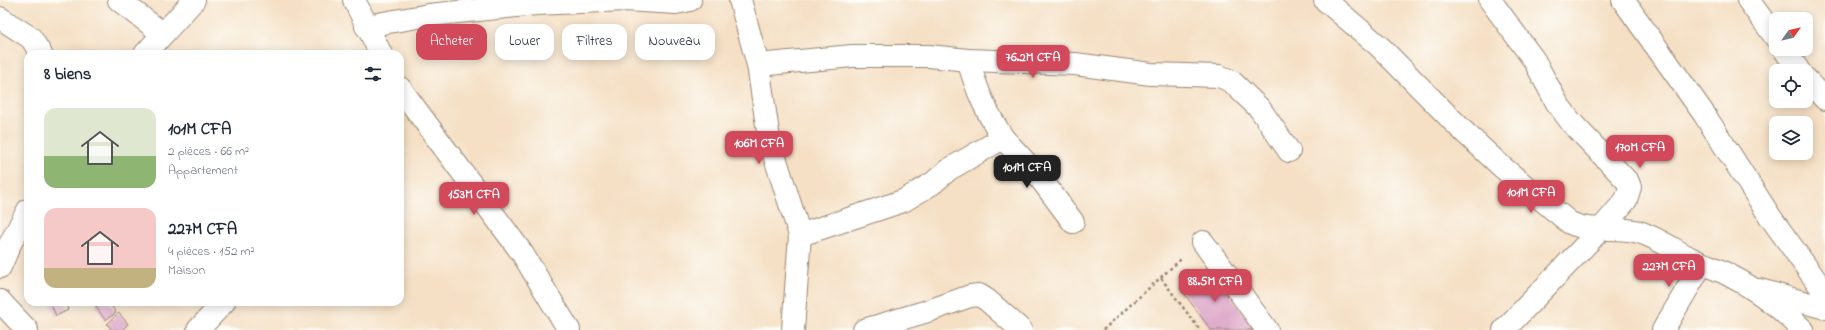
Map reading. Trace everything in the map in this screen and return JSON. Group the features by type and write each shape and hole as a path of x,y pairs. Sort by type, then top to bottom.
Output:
{"street":[{"path":"119,0 163,34"},
{"path":"149,50 194,0"},
{"path":"354,0 379,50"},
{"path":"366,26 429,15 536,2 625,0 676,3 690,0"},
{"path":"740,0 758,65 768,139 800,235 793,330"},
{"path":"1325,0 1380,47 1461,129 1551,209 1570,223 1582,228 1622,228 1641,233 1702,264 1726,273 1754,289 1792,319 1802,330"},
{"path":"1490,0 1534,60 1557,103 1571,122 1628,182 1630,187 1626,200 1602,229 1504,330"},
{"path":"1623,0 1704,114 1771,218 1825,293"},
{"path":"1748,0 1769,28"},
{"path":"0,18 31,38 38,50"},
{"path":"758,65 852,56 929,56 968,60 1075,64 1151,74 1219,76 1231,81 1260,109 1289,151"},
{"path":"968,60 976,90 987,113 1003,138 1040,178 1073,222"},
{"path":"1813,87 1825,99"},
{"path":"404,93 522,254 569,330"},
{"path":"800,235 903,201 933,183 948,170 1003,138"},
{"path":"0,267 24,218"},
{"path":"1203,242 1267,330"},
{"path":"1663,330 1702,264"},
{"path":"1754,289 1825,308"},
{"path":"864,330 931,310 970,296 978,295 987,300 1021,330"},
{"path":"0,301 27,330"},
{"path":"198,330 220,306"}],"path":[{"path":"1103,330 1181,260"},
{"path":"1161,278 1200,330"}],"building":[{"path":"1209,267 1256,330 1211,330 1180,288"},
{"path":"52,306 66,306 68,310 56,316"},
{"path":"96,306 112,306 116,313 105,320"},
{"path":"119,313 128,324 122,330 112,330 107,324"}]}
